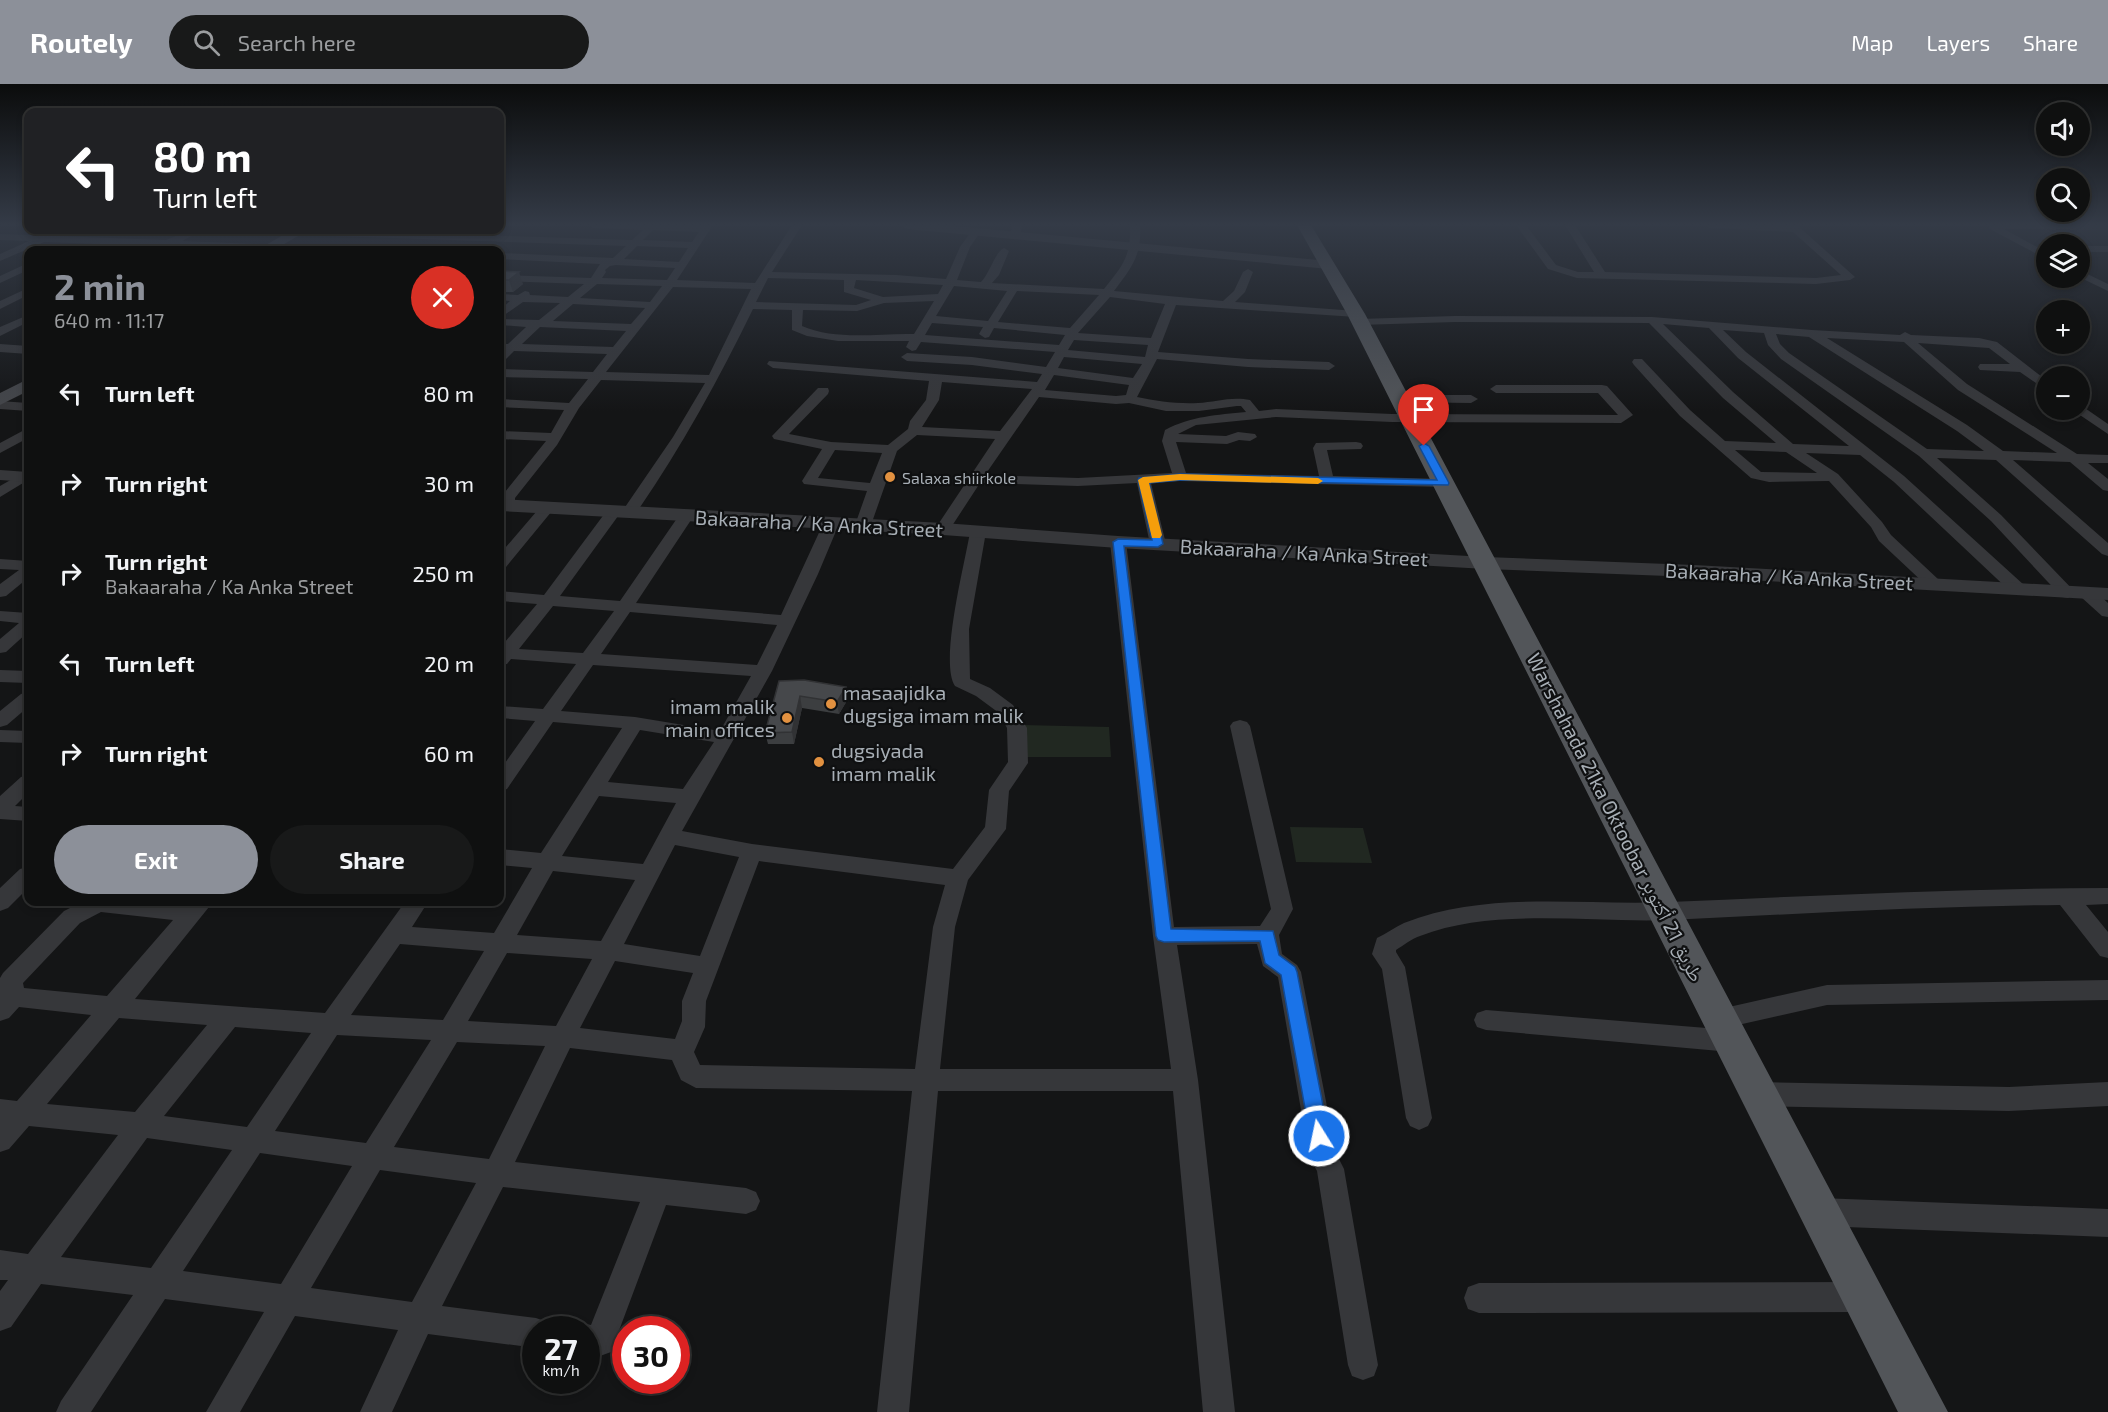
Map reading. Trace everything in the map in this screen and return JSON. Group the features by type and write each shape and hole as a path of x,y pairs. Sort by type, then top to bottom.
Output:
{"main road":[{"name":"Warshahada 21ka Oktoobar طريق 21 أكتوبر","path":"1341,287 1924,1412"},
{"path":"2,405 24,387"},
{"path":"2,405 24,394"}],"street":[{"path":"504,312 535,287"},
{"path":"506,347 535,325 543,324 588,287"},
{"path":"508,506 508,497 554,437 573,407 667,287"},
{"path":"504,654 621,513 680,437 713,379 757,287"},
{"path":"848,287 848,290 883,300"},
{"path":"896,373 947,287"},
{"path":"998,287 1107,293 1358,318 1652,320 1812,333 1905,336 1988,343 1994,345 2036,378"},
{"path":"943,529 1004,435 1038,390 1072,334 1112,287"},
{"path":"1225,305 1241,287"},
{"path":"962,379 991,324 1014,288"},
{"path":"0,306 24,293"},
{"path":"504,297 652,305"},
{"path":"748,305 860,308 883,300 941,297"},
{"path":"0,299 24,300"},
{"path":"1129,399 1152,353 1172,301"},
{"path":"798,306 796,328 809,334 857,338 917,338 1061,351 1152,353 1270,364 1329,366"},
{"path":"928,319 1072,334 1152,353"},
{"path":"1652,320 1728,395 1791,449 1833,477 1877,525 1885,538 1933,584"},
{"path":"0,322 24,322"},
{"path":"0,332 24,322"},
{"path":"504,322 633,328"},
{"path":"1712,325 1742,355 1899,479 2018,589"},
{"path":"1769,330 1774,345 1785,356 1924,453 2078,593 2108,612"},
{"path":"1812,333 1962,428 1999,455 2108,551"},
{"path":"1905,336 1930,364 1961,388 2071,456 2108,487"},
{"path":"506,347 616,351"},
{"path":"1267,347 1270,364"},
{"path":"0,348 24,350"},
{"path":"907,357 972,361 1136,382"},
{"path":"1638,362 1685,413 1756,475 1762,477 1833,477"},
{"path":"773,364 962,379 1116,400 1129,399 1166,407 1199,407 1241,402 1245,403 1255,416"},
{"path":"1984,367 2024,368"},
{"path":"504,373 713,379"},
{"path":"863,525 891,449 914,431 917,421 932,400 936,377"},
{"path":"1403,408 1620,419 1626,415 1602,389 1497,389"},
{"path":"823,391 779,436 831,446 891,449"},
{"path":"1180,477 1169,438 1170,433 1188,423 1255,416 1403,408 1471,399"},
{"path":"504,403 573,407"},
{"path":"2,405 24,407"},
{"path":"2090,416 2108,430"},
{"path":"914,431 1004,435"},
{"path":"0,449 24,434"},
{"path":"504,435 554,437"},
{"path":"1169,438 1227,440 1238,436 1250,437"},
{"path":"1722,445 1862,451"},
{"path":"831,446 809,481 875,488"},
{"path":"1327,481 1321,446 1356,446"},
{"path":"1924,453 2108,459"},
{"path":"0,475 24,476"},
{"path":"977,479 1143,480 1180,477 1444,483"},
{"path":"0,493 24,478"},
{"path":"1143,480 1158,544"},
{"name":"Bakaaraha / Ka Anka Street","path":"508,506 943,529 1118,542 1486,563 1694,571 2108,594"},
{"path":"504,559 547,508"},
{"path":"504,778 625,607 685,517"},
{"path":"376,1412 419,1319 668,836 763,671 831,524"},
{"path":"893,1412 926,1080 944,927 958,878 995,829 999,790 1018,763 1017,728 1006,709 988,696 961,682 958,671 960,640 978,532"},
{"path":"1118,542 1164,936 1185,1080 1219,1412"},
{"path":"0,564 24,566"},
{"path":"0,592 24,574"},
{"path":"504,597 788,621"},
{"path":"0,616 24,618"},
{"path":"0,648 24,627"},
{"path":"504,656 588,659 763,671"},
{"path":"0,676 24,677"},
{"path":"0,721 24,701"},
{"path":"504,712 635,723 726,738"},
{"path":"222,1412 450,1031 500,942 635,723"},
{"path":"1240,726 1282,909 1267,935 1271,959 1289,972 1323,1156 1330,1169 1363,1365"},
{"path":"0,736 24,737"},
{"path":"0,810 24,786"},
{"path":"593,788 689,797"},
{"path":"0,810 24,813"},
{"path":"668,836 752,852 958,878"},
{"path":"681,1050 690,1039 696,1018 694,1001 706,966 752,852"},
{"path":"504,857 650,873"},
{"path":"2,898 24,879"},
{"path":"2066,896 2108,949"},
{"path":"1419,1118 1393,967 1384,954 1385,945 1411,930 1469,916 1580,910 1663,911 1920,898 2108,896"},
{"path":"2,898 24,898"},
{"path":"93,906 72,917 11,980 5,1001 230,1015 331,1024 565,1037 681,1050"},
{"path":"178,906 197,907"},
{"path":"72,1412 331,1024 414,906"},
{"path":"0,1140 12,1112 112,1007 197,907"},
{"path":"395,935 608,951 706,966"},
{"path":"1164,936 1267,935"},
{"path":"1486,1020 1726,1030 1827,995 2108,990"},
{"path":"0,1316 141,1125 230,1015"},
{"path":"681,1050 690,1072 696,1077 1185,1080"},
{"path":"1759,1094 2009,1099 2108,1094"},
{"path":"12,1112 141,1125 496,1173 746,1201"},
{"path":"600,1341 658,1191"},
{"path":"1821,1212 2108,1223"},
{"path":"0,1265 158,1283 287,1302 522,1331"},
{"path":"1479,1298 1864,1297"}],"shaded area":[{"path":"1022,725 1109,727 1111,757 1023,757"},
{"path":"1290,827 1363,828 1372,863 1296,862"}],"building":[{"path":"804,680 846,687 837,702 800,696 792,732 765,733 779,681"}],"slow traffic":[{"path":"1156,535 1143,480 1180,477 1318,481"}],"place":[{"name":"Salaxa shiirkole","path":"890,477"},
{"name":"masaajidka dugsiga imam malik","path":"831,704"},
{"name":"imam malik main offices","path":"787,718"},
{"name":"dugsiyada imam malik","path":"819,762"}],"route":[{"path":"1319,1136 1289,972 1271,959 1267,935 1164,936 1118,542 1158,544 1143,480 1180,477 1444,483 1424,446"}]}
